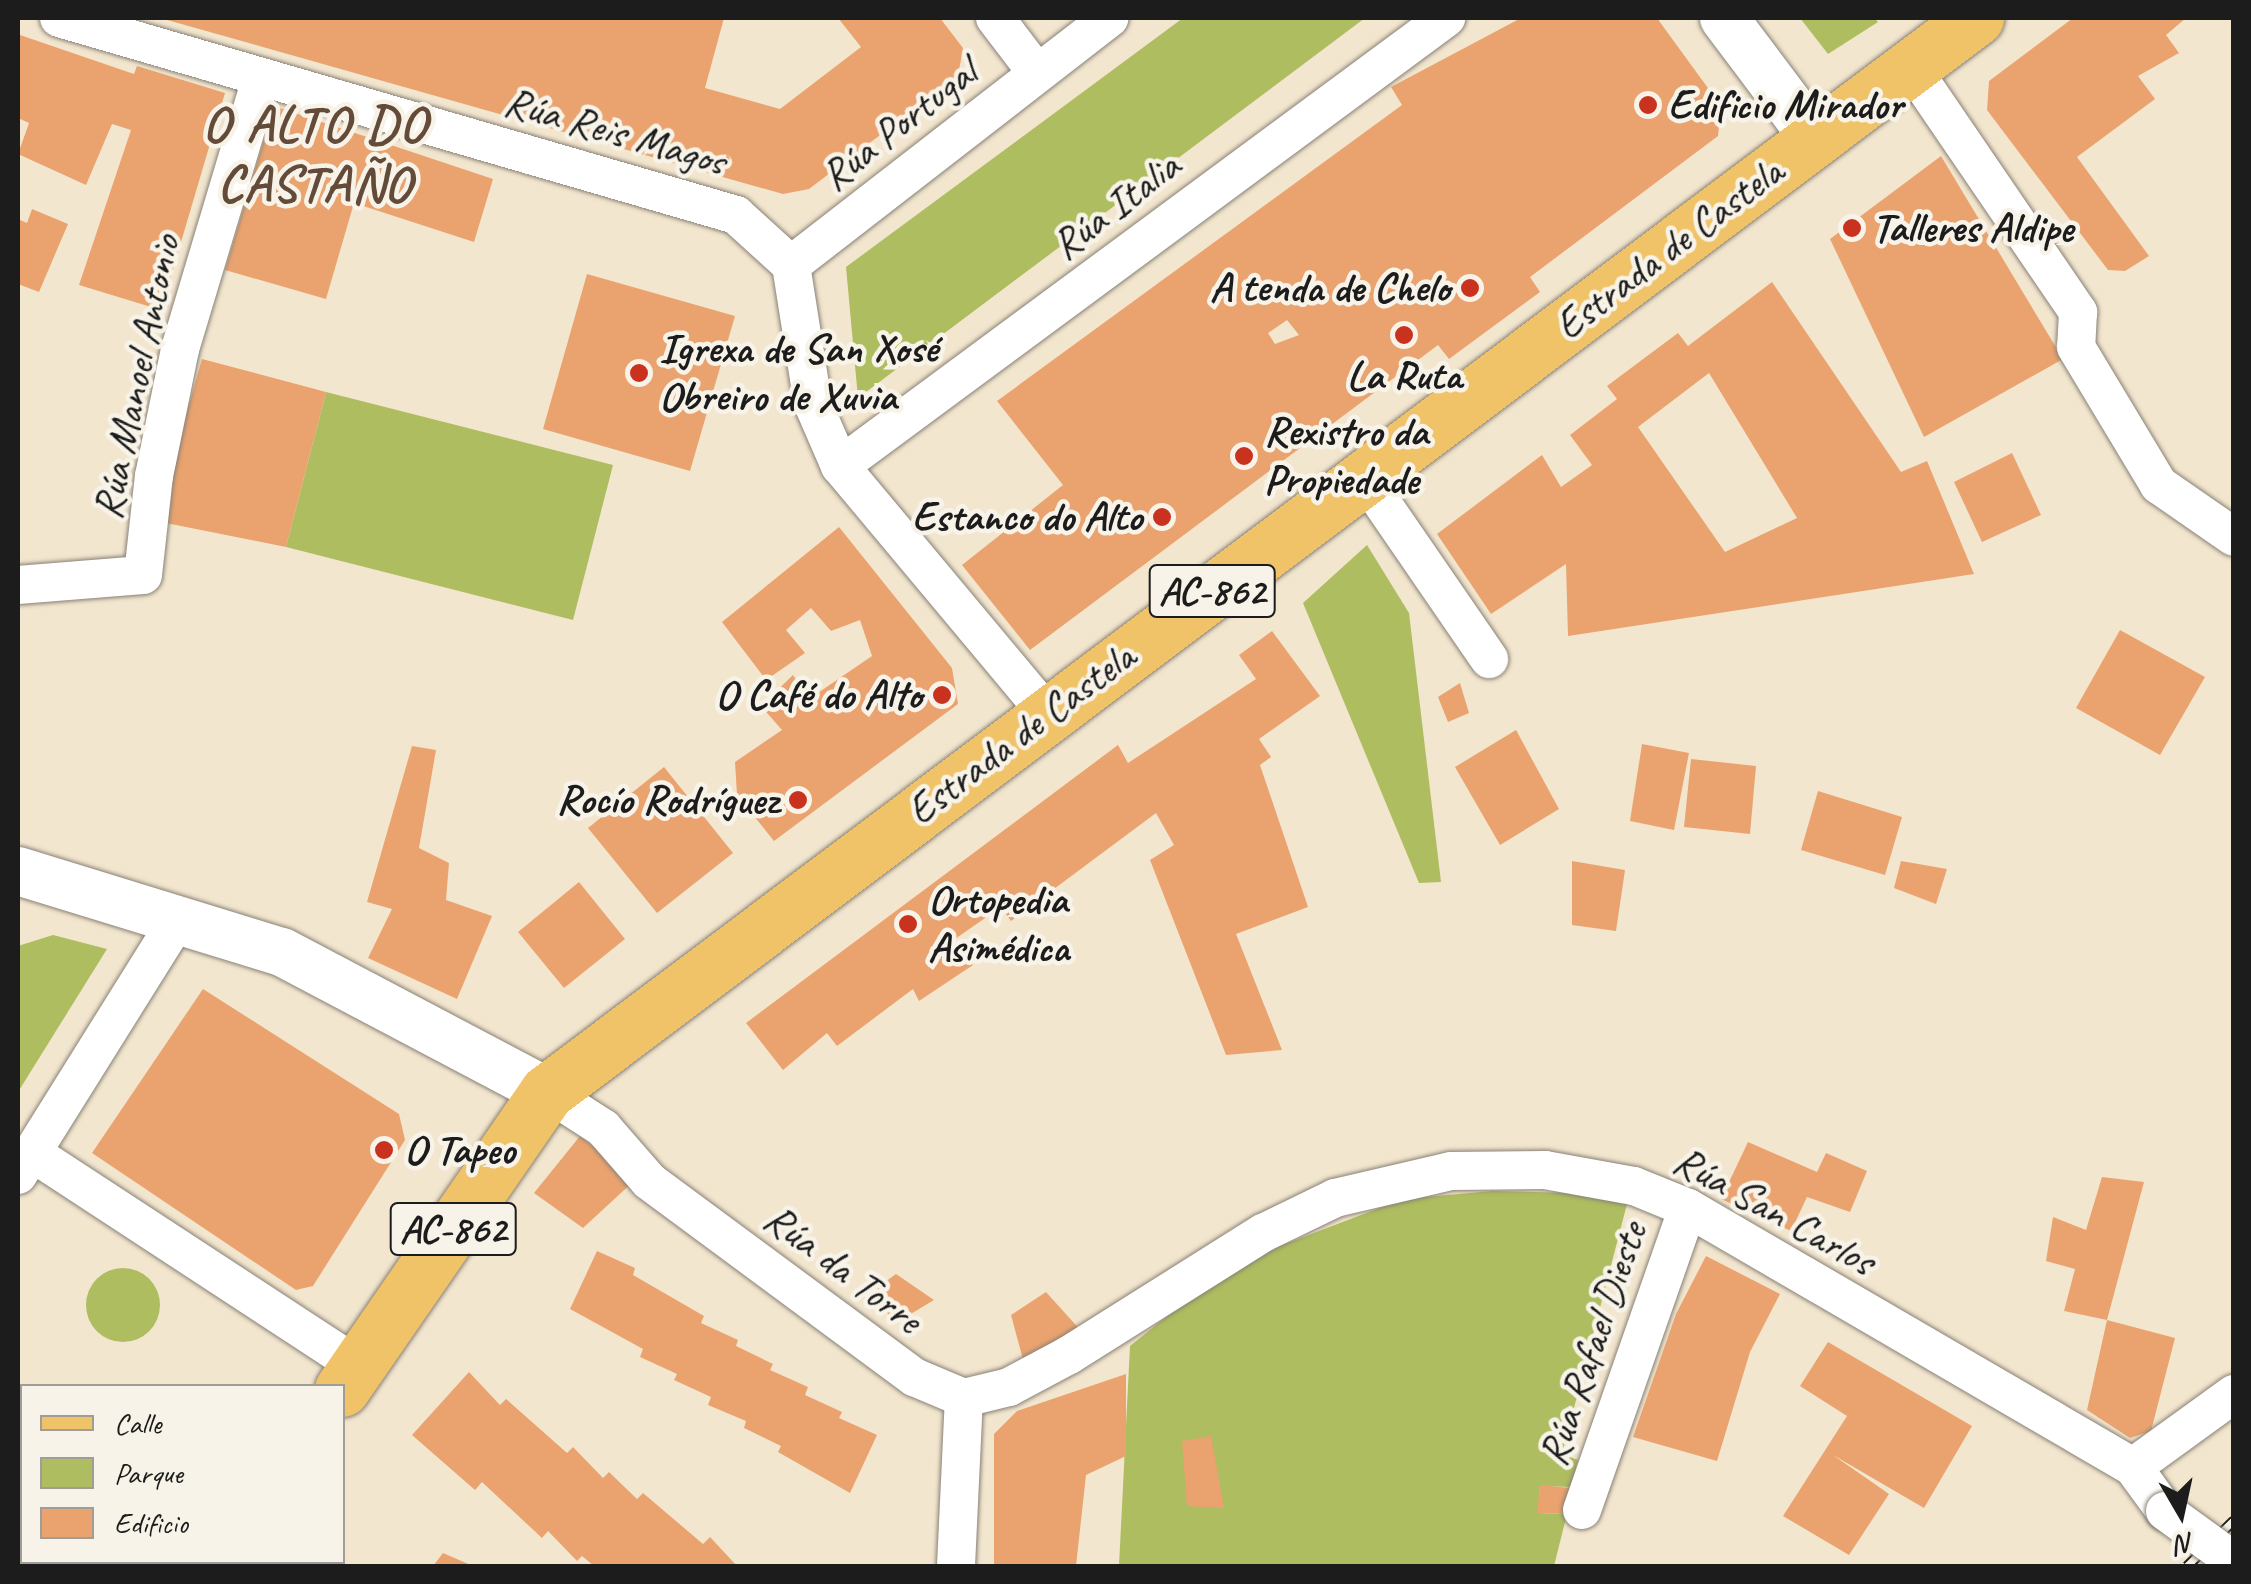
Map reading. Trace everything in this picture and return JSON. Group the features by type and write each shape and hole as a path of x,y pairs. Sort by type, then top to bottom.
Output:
{"main road":[{"name":"Estrada de Castela","path":"350,1377 547,1092 1976,18"}],"street":[{"name":"Rúa Reis Magos","path":"59,18 736,215 791,266"},
{"path":"996,18 1037,73"},
{"name":"Rúa Portugal","path":"791,266 1110,18"},
{"name":"Rúa Italia","path":"840,466 1446,18"},
{"path":"1724,18 1815,139"},
{"path":"1911,67 2078,312 2076,347 2159,485 2234,537"},
{"name":"Rúa Manoel Antonio","path":"18,585 143,576 154,476 180,349 261,79"},
{"path":"791,266 813,404 840,466 1047,714"},
{"path":"1364,477 1489,659"},
{"path":"18,871 180,916 282,952 547,1092"},
{"path":"180,916 26,1165 350,1377"},
{"name":"Rúa da Torre","path":"547,1092 604,1128 649,1182 914,1378 964,1398"},
{"name":"Rúa San Carlos","path":"964,1398 1009,1388 1263,1233 1371,1187 1451,1171 1545,1170 1634,1186 1688,1208 2133,1467"},
{"name":"Rúa Rafael Dieste","path":"1582,1510 1688,1208"},
{"path":"2234,1394 2133,1467 2165,1511 2234,1562"},
{"path":"956,1566 964,1398"}],"green space":[{"path":"1183,18 1365,18 858,398 846,267"},
{"path":"1800,18 1874,18 1878,22 1828,54"},
{"path":"326,392 613,465 573,620 286,547"},
{"path":"1367,545 1409,613 1441,882 1419,883 1303,603"},
{"path":"53,935 107,949 18,1092 18,946"},
{"path":"1492,1191 1572,1193 1627,1204 1562,1454 1578,1460 1571,1487 1540,1486 1538,1513 1567,1514 1554,1566 1119,1566 1130,1346 1191,1297 1267,1251 1403,1199"},
{"path":"123,1268 149,1279 160,1305 149,1331 123,1342 97,1331 86,1305 97,1279"}],"building":[{"path":"160,18 724,18 705,88 780,109 861,47 838,18 940,18 963,48 958,76 809,189 783,194"},
{"path":"1521,18 1657,18 1721,106 1718,136 1530,277 1540,292 1449,359 1438,345 1030,650 962,565 1063,485 997,401 1402,105 1391,87","holes":["1287,320 1299,335 1275,344 1268,333"]},
{"path":"2073,18 2186,18 2166,35 2179,53 2138,76 2155,99 2077,157 2149,256 2125,271 2108,270 1987,110 1989,81"},
{"path":"20,35 134,74 137,66 225,93 161,310 79,285 131,130 112,124 86,185 18,154 29,123 18,118"},
{"path":"274,106 493,179 474,242 354,203 326,299 225,270"},
{"path":"1941,156 2063,359 1924,437 1830,239"},
{"path":"32,209 68,224 39,292 18,284 18,219 27,223"},
{"name":"Igrexa de San Xosé Obreiro de Xuvia","path":"587,274 735,316 690,471 543,429"},
{"path":"1772,282 1901,472 1927,461 1974,574 1568,636 1566,564 1491,614 1437,534 1542,455 1561,487 1592,465 1570,435 1617,399 1607,386 1678,333 1688,346","holes":["1709,373 1797,518 1725,552 1638,427"]},
{"path":"202,359 326,392 286,547 156,521"},
{"path":"2012,453 2041,515 1982,542 1954,482"},
{"path":"839,527 952,668 958,704 774,841 737,795 735,762 782,730 761,706 793,675 809,699 872,656 860,620 831,631 811,608 786,630 805,653 766,680 722,622"},
{"path":"2120,630 2205,677 2160,755 2076,708"},
{"path":"1272,631 1320,696 1259,739 1271,757 1260,765 1308,907 1236,934 1282,1050 1226,1055 1150,860 1174,845 1156,813 1011,921 1001,907 955,939 973,965 919,1001 913,989 837,1046 827,1033 783,1070 746,1023 1118,745 1128,763 1256,679 1239,655"},
{"path":"1460,683 1469,713 1448,722 1438,697"},
{"path":"1516,730 1559,809 1500,845 1455,767"},
{"path":"1642,744 1689,753 1674,830 1630,821"},
{"path":"412,746 436,750 419,848 449,863 446,900 492,916 457,999 368,958 392,909 367,902"},
{"path":"1691,759 1756,766 1750,834 1684,827"},
{"path":"664,767 733,853 657,913 588,828"},
{"path":"1818,791 1902,817 1885,875 1801,850"},
{"path":"1572,861 1625,870 1616,931 1572,925"},
{"path":"1901,861 1947,869 1936,904 1894,888"},
{"path":"579,882 625,939 564,988 518,932"},
{"path":"203,989 399,1114 405,1140 313,1286 296,1290 92,1153"},
{"path":"580,1136 635,1180 583,1228 534,1193"},
{"path":"1748,1142 1817,1172 1826,1153 1867,1171 1850,1212 1807,1197 1791,1231 1721,1199"},
{"path":"2102,1177 2144,1182 2107,1320 2064,1311 2075,1269 2046,1261 2053,1217 2086,1230"},
{"path":"597,1251 635,1268 633,1275 704,1316 701,1323 738,1340 736,1346 773,1364 770,1370 808,1387 805,1395 842,1412 839,1418 877,1435 850,1493 778,1452 781,1446 744,1428 746,1421 708,1405 711,1397 674,1380 677,1374 640,1357 643,1349 570,1309"},
{"path":"1706,1256 1780,1294 1750,1352 1717,1461 1633,1437 1676,1314"},
{"path":"896,1274 934,1300 899,1321 863,1298"},
{"path":"1046,1292 1083,1333 1025,1367 1011,1315"},
{"path":"2107,1320 2175,1338 2151,1431 2130,1438 2087,1410"},
{"path":"1828,1342 1972,1426 1924,1508 1833,1455 1889,1494 1849,1555 1783,1516 1847,1416 1800,1386"},
{"path":"469,1372 500,1405 506,1399 567,1453 573,1447 603,1478 609,1472 637,1499 643,1493 703,1544 710,1537 737,1566 594,1566 582,1556 577,1561 548,1531 542,1538 482,1482 475,1490 412,1435"},
{"path":"1126,1374 1126,1456 1086,1475 1076,1566 994,1566 994,1434 1017,1411"},
{"path":"1211,1436 1224,1508 1187,1506 1182,1441"},
{"path":"1540,1485 1571,1488 1567,1514 1537,1513"},
{"path":"443,1553 473,1566 433,1566"}],"railway":[{"path":"2187,1566 2234,1520"}],"place":[{"name":"Edificio Mirador","path":"1648,105"},
{"name":"Talleres Aldipe","path":"1852,228"},
{"name":"A tenda de Chelo","path":"1470,288"},
{"name":"La Ruta","path":"1404,335"},
{"name":"Igrexa de San Xosé Obreiro de Xuvia","path":"639,373"},
{"name":"Rexistro da Propiedade","path":"1244,456"},
{"name":"Estanco do Alto","path":"1162,517"},
{"name":"O Café do Alto","path":"942,695"},
{"name":"Rocío Rodríguez","path":"798,800"},
{"name":"Ortopedia Asimédica","path":"908,924"},
{"name":"O Tapeo","path":"384,1150"}],"district":[{"name":"O ALTO DO CASTAÑO","path":"315,155"}]}
